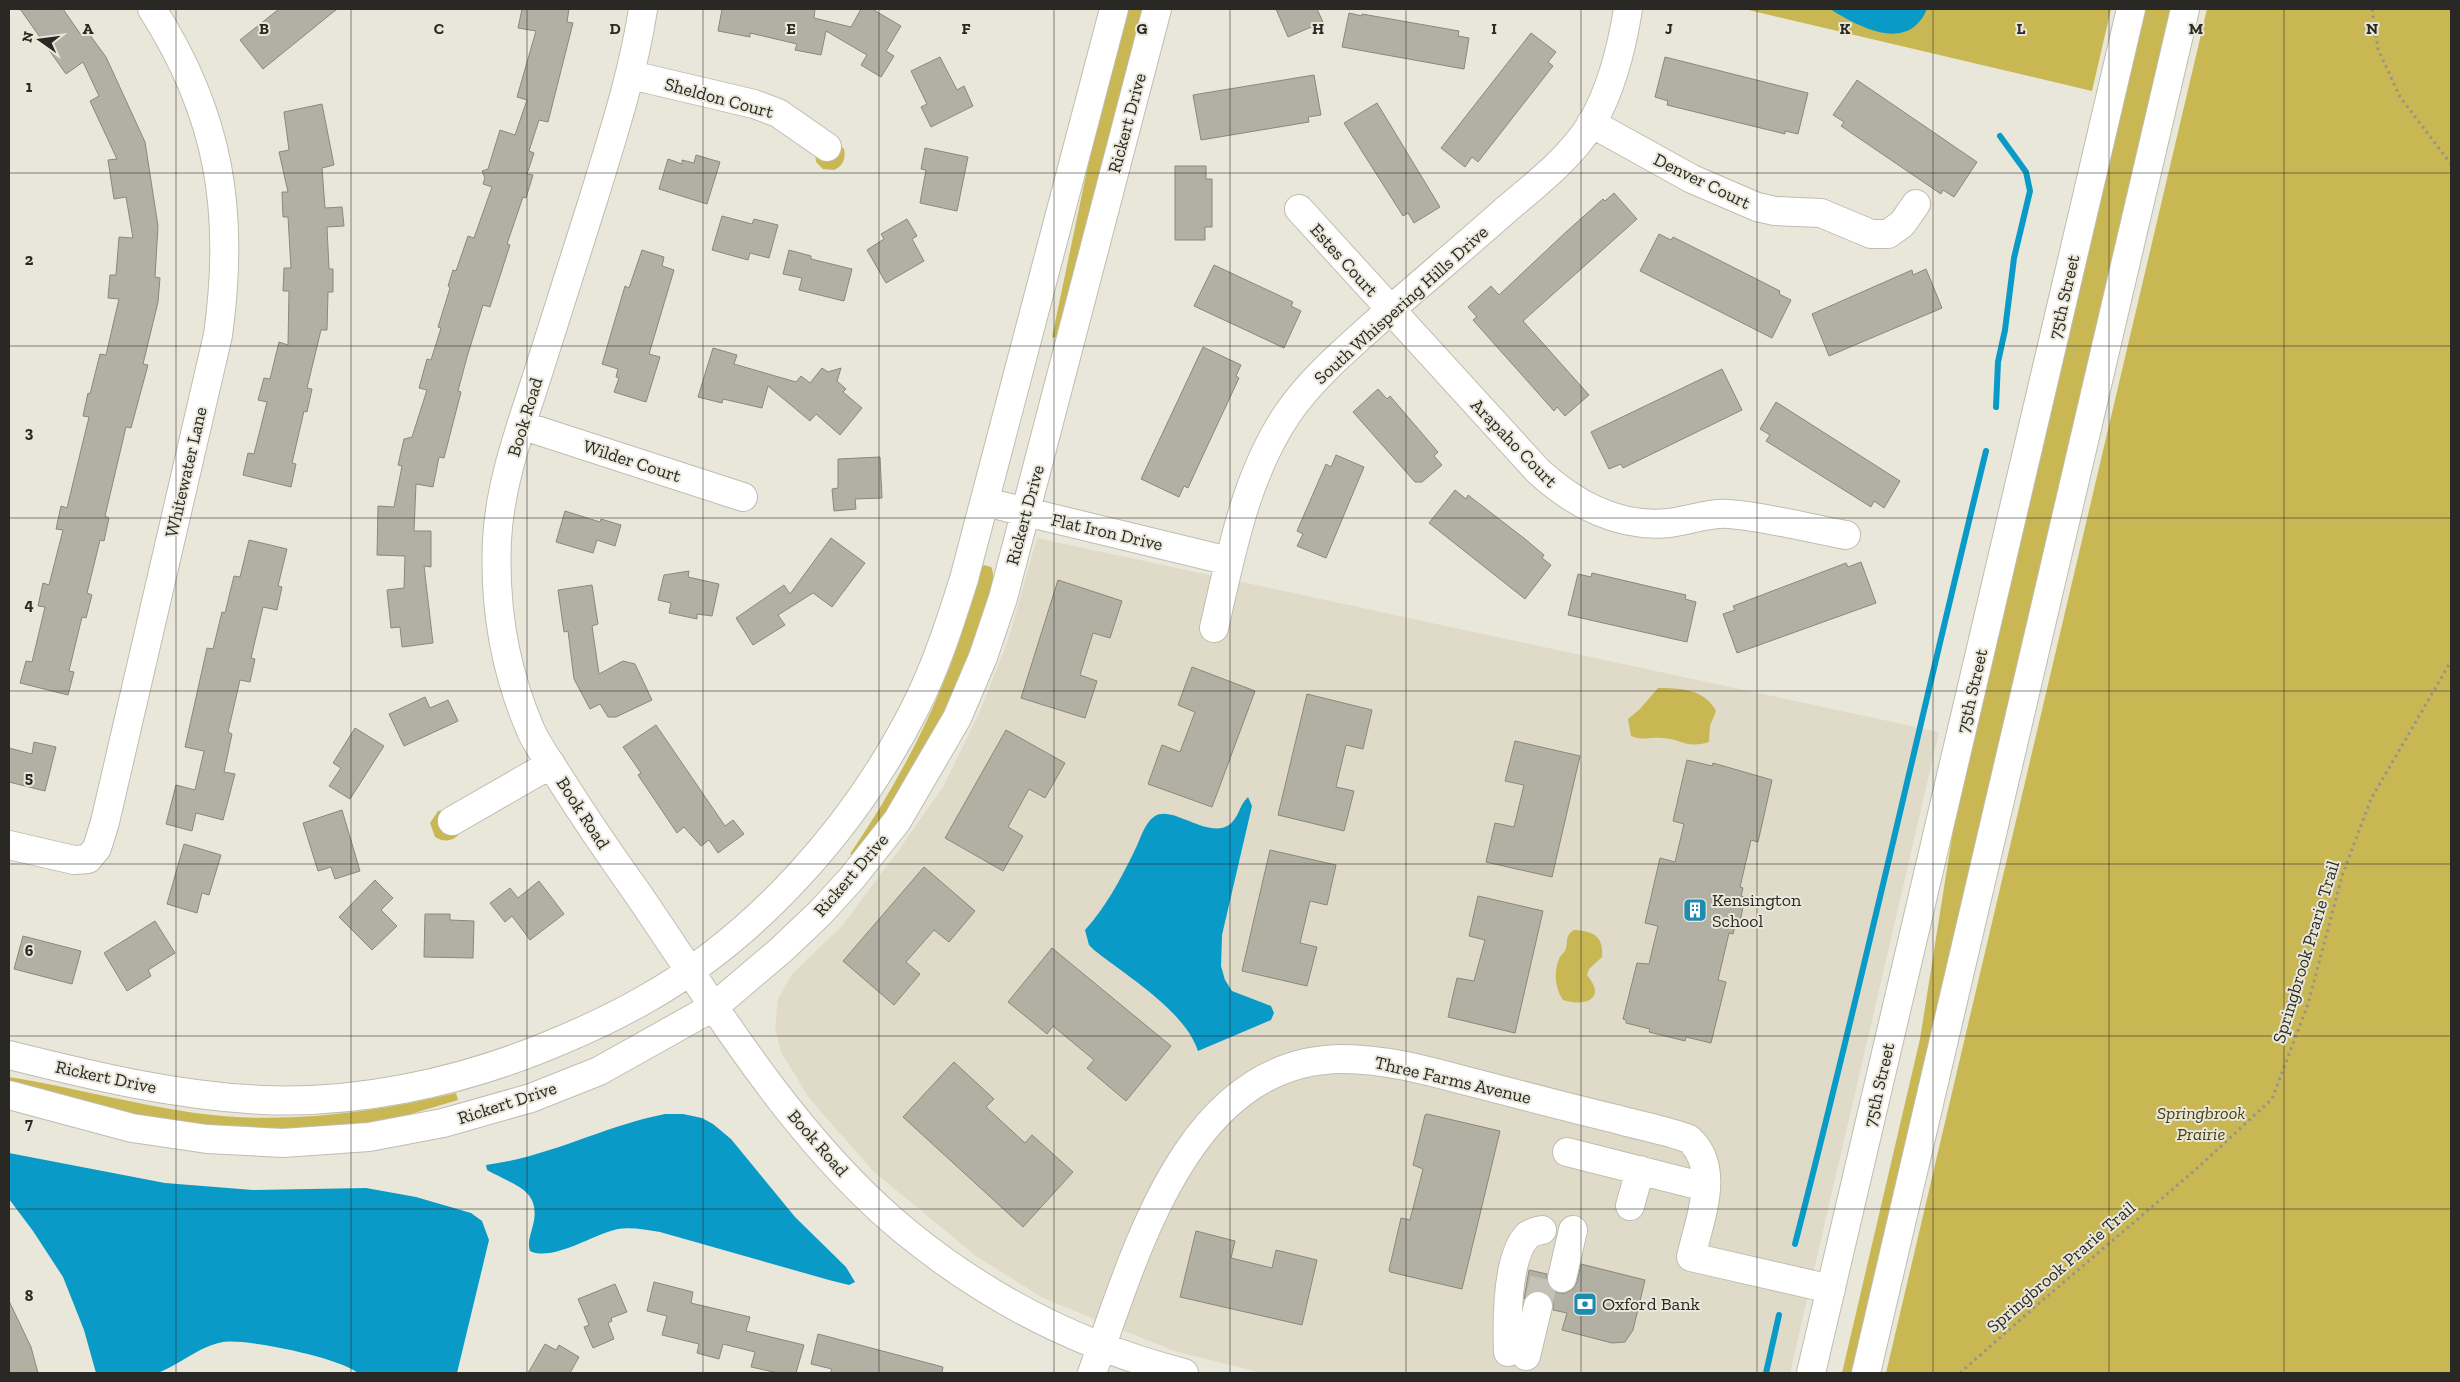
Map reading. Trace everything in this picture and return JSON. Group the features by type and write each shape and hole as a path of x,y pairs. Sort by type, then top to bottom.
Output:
{"street":[{"name":"Book Road","path":"643,9 631,75 521,425 501,505 497,538 497,591 500,626 518,698 533,735 578,808 784,1104 813,1141 848,1179 908,1234 1018,1309 1101,1348 1184,1373"},
{"name":"Rickert Drive","path":"9,1055 108,1080 183,1093 266,1100 347,1096 423,1085 501,1064 573,1036 642,1001 690,971 748,924 806,868 852,811 887,758 915,709 944,642 985,502 1114,9"},
{"name":"Rickert Drive","path":"9,1095 132,1128 207,1139 283,1143 369,1138 443,1124 531,1098 599,1071 715,1006 781,950 820,913 852,878 897,821 957,718 983,657 1004,598 1157,9"},
{"name":"South Whispering Hills Drive","path":"1214,628 1229,561 1253,481 1273,437 1289,412 1343,352 1544,178 1592,124 1602,104 1618,56 1628,9"},
{"name":"75th Street","path":"1811,1373 2131,9"},
{"path":"1866,1373 2185,9"},
{"name":"Whitewater Lane","path":"9,845 74,860 88,859 97,848 218,335 224,289 226,248 224,206 210,134 192,82 162,12"},
{"name":"Sheldon Court","path":"631,75 754,104 778,113 827,147"},
{"name":"Denver Court","path":"1592,124 1692,179 1731,198 1758,208 1775,211 1820,212 1870,234 1888,234 1902,224 1916,204"},
{"name":"Estes Court","path":"1299,209 1390,311"},
{"name":"Arapaho Court","path":"1390,311 1538,472 1562,493 1607,516 1635,522 1668,524 1728,514 1846,535"},
{"name":"Wilder Court","path":"521,425 743,497"},
{"name":"Flat Iron Drive","path":"985,502 1229,561"},
{"path":"452,821 551,764"},
{"name":"Three Farms Avenue","path":"1092,1373 1157,1204 1189,1148 1210,1121 1234,1099 1258,1081 1284,1070 1341,1059 1396,1064 1679,1135 1688,1139 1699,1148 1705,1162 1706,1187 1690,1257 1831,1289"},
{"path":"1567,1152 1706,1187"},
{"path":"1630,1206 1640,1170"},
{"path":"1525,1356 1507,1300 1516,1260 1521,1243 1530,1234 1557,1229 1547,1274"},
{"path":"1525,1356 1539,1306 1525,1356"}],"path":[{"path":"2372,9 2378,49 2400,97 2451,164"},
{"name":"Springbrook Prarie Trail","path":"1960,1373 2036,1305 2194,1171 2272,1099 2308,1004 2342,876 2371,799 2451,661"}],"shaded area":[{"path":"1037,538 1939,732 1790,1373 1262,1373 1174,1351 1043,1298 976,1256 873,1171 809,1098 781,1052 775,1028 778,999 792,974 842,926 896,854 944,785 980,711 1008,640"}],"green space":[{"path":"1125,9 1142,9 1056,338 1052,337 1099,113"},
{"path":"1744,9 2111,9 2092,91"},
{"path":"2144,9 2172,9 1853,1373 1842,1373 1920,1039 1955,818"},
{"name":"Springbrook Prairie","path":"2207,9 2451,9 2451,1373 1886,1373"},
{"path":"836,141 844,149 845,156 843,162 834,170 823,169 816,162 815,151"},
{"path":"984,565 991,567 993,572 992,587 956,689 934,733 909,776 853,856 850,854 897,778 925,724 959,641 979,568"},
{"path":"1658,688 1691,691 1699,694 1711,704 1716,711 1710,726 1709,742 1689,744 1669,739 1642,739 1631,736 1628,719 1640,709"},
{"path":"448,809 462,830 454,838 443,840 435,837 430,823 438,811"},
{"path":"1574,930 1592,933 1599,939 1602,950 1602,957 1589,969 1587,975 1593,983 1594,995 1591,999 1579,1002 1563,1000 1558,990 1556,979 1556,968 1560,956 1565,951 1569,935"},
{"path":"9,1077 195,1113 260,1118 326,1115 359,1111 456,1093 458,1100 387,1121 345,1128 292,1132 189,1127 9,1087"}],"water":[{"path":"1830,9 1927,9 1919,23 1908,31 1896,34 1868,29"},
{"path":"1248,797 1252,806 1222,935 1221,966 1225,980 1232,991 1271,1006 1274,1013 1271,1020 1198,1051 1191,1036 1168,1008 1154,995 1094,950 1089,945 1085,930 1100,912 1112,893 1151,819 1162,814 1171,815 1211,828 1220,828 1232,822"},
{"path":"665,1114 683,1114 702,1118 713,1124 731,1139 795,1217 846,1267 855,1282 849,1285 660,1232 639,1229 618,1229 550,1253 530,1251 529,1241 535,1213 533,1203 523,1190 487,1170 486,1165 554,1149 642,1119"},
{"path":"9,1153 165,1183 253,1190 366,1188 416,1197 471,1213 482,1221 489,1240 457,1373 358,1373 333,1361 293,1350 251,1343 223,1342 206,1347 157,1373 136,1375 96,1373 84,1330 63,1277 33,1231 9,1199"}],"building":[{"path":"20,9 63,9 81,35 87,31 106,57 145,142 158,226 155,277 160,278 158,302 143,364 148,365 131,428 126,427 105,516 109,518 104,541 100,540 87,593 92,595 86,618 82,617 69,671 74,672 68,695 20,683 26,661 32,662 45,607 38,606 43,583 49,585 63,530 56,529 61,506 67,508 89,417 83,416 88,393 90,394 100,354 106,355 119,299 108,298 110,275 116,275 119,237 133,238 126,197 114,199 108,160 117,159 90,101 99,96 83,62 66,74"},
{"path":"279,9 337,9 263,69 240,40"},
{"path":"522,9 569,9 567,22 573,23 548,122 539,120 529,151 534,153 527,174 533,175 526,198 523,197 507,244 510,245 490,307 483,305 467,357 458,391 461,392 444,458 439,457 433,487 416,484 414,531 431,531 431,567 424,566 433,643 402,647 400,627 391,628 387,590 404,588 405,556 377,555 378,506 394,507 402,466 398,465 404,439 412,437 427,390 419,388 427,359 431,360 441,328 438,327 450,288 448,286 453,270 456,271 468,236 474,238 492,187 483,184 485,178 482,171 488,169 500,130 515,135 527,100 517,97 536,31 518,28"},
{"path":"722,9 815,9 814,18 851,27 861,9 872,9 901,26 886,51 894,56 881,77 861,65 867,55 826,31 821,55 795,50 797,44 750,33 750,37 718,31"},
{"path":"1276,9 1317,9 1323,22 1288,37"},
{"path":"1349,13 1459,31 1458,36 1469,38 1464,69 1342,47"},
{"path":"1531,33 1556,52 1548,62 1553,66 1478,162 1472,157 1465,167 1441,148"},
{"path":"940,57 957,90 964,86 973,106 931,127 921,107 927,104 911,71"},
{"path":"1665,57 1808,93 1798,134 1785,131 1785,134 1667,105 1668,101 1655,97"},
{"path":"1314,75 1321,115 1308,117 1309,122 1201,140 1193,95"},
{"path":"1857,80 1977,162 1954,197 1943,190 1941,194 1841,126 1844,122 1833,115"},
{"path":"1377,103 1440,207 1414,223 1408,213 1403,216 1344,123"},
{"path":"322,104 334,165 322,168 325,208 342,207 344,226 327,227 329,269 333,269 333,292 328,292 327,330 321,330 307,388 312,389 307,412 304,411 292,463 296,464 291,487 243,475 248,453 254,454 267,402 258,400 264,378 270,379 279,342 288,345 289,291 283,291 284,268 291,268 288,217 283,217 282,192 288,192 279,152 289,150 284,112"},
{"path":"925,148 968,157 957,211 920,203 926,170 921,169"},
{"path":"696,155 720,162 707,204 659,189 668,159 682,164 682,160 694,163"},
{"path":"1175,166 1206,166 1206,179 1212,179 1212,227 1205,227 1205,240 1175,240"},
{"path":"1614,193 1637,219 1523,321 1589,395 1565,416 1557,407 1554,411 1473,320 1477,317 1468,307 1491,286 1499,295 1603,199 1605,201"},
{"path":"722,216 752,224 754,219 778,225 769,258 750,253 748,260 712,250"},
{"path":"907,219 917,236 912,239 924,261 886,283 867,250 884,239 881,234"},
{"path":"1659,234 1671,240 1673,237 1780,291 1779,294 1791,300 1772,338 1640,271"},
{"path":"642,250 664,257 662,266 674,270 649,354 660,357 646,402 614,392 619,378 616,377 618,369 602,364 625,286 629,288"},
{"path":"789,250 811,256 811,259 852,269 844,301 799,290 802,278 783,274"},
{"path":"1214,265 1293,302 1291,306 1301,311 1284,348 1194,306"},
{"path":"1926,269 1942,308 1829,356 1812,314 1912,270 1913,275"},
{"path":"1203,347 1241,365 1236,376 1239,378 1188,488 1184,486 1179,497 1141,479"},
{"path":"713,348 737,355 734,364 796,382 801,376 810,383 822,368 828,372 841,368 837,381 846,389 843,392 862,408 840,435 816,414 810,421 768,386 762,408 723,399 722,403 698,397"},
{"path":"1722,369 1742,410 1623,468 1621,464 1609,469 1591,432"},
{"path":"1378,389 1387,399 1390,396 1438,452 1434,456 1442,465 1422,482 1415,482 1353,412"},
{"path":"1776,402 1900,481 1884,508 1874,501 1871,507 1766,441 1770,435 1760,429"},
{"path":"1336,455 1364,467 1326,558 1297,546 1303,534 1297,531 1326,464 1331,467"},
{"path":"880,457 882,498 855,499 856,509 834,511 832,489 838,488 838,459"},
{"path":"1455,490 1466,499 1468,495 1525,539 1544,555 1542,558 1551,565 1525,599 1429,523"},
{"path":"565,511 600,522 601,519 621,525 615,546 597,540 593,553 556,542"},
{"path":"831,538 865,563 832,607 813,593 778,615 785,625 753,645 736,618 784,585 790,594"},
{"path":"249,540 287,549 278,586 282,587 277,610 263,607 251,658 255,659 250,682 240,680 228,732 232,734 224,772 235,774 223,820 196,813 192,831 166,824 176,785 195,790 204,751 185,747 207,648 213,649 222,612 225,613 234,576 240,577"},
{"path":"1861,562 1876,603 1737,653 1723,614 1735,610 1733,606 1846,563 1848,567"},
{"path":"689,571 688,577 719,584 712,616 697,614 697,619 669,613 671,603 658,600 664,575"},
{"path":"1592,573 1686,595 1685,599 1696,602 1687,642 1568,615 1578,574 1591,577"},
{"path":"1058,580 1122,601 1110,638 1093,633 1080,675 1097,681 1085,718 1021,698"},
{"path":"592,585 598,624 592,626 599,674 623,661 635,664 652,700 616,717 608,717 600,704 590,709 574,679 568,631 564,632 558,590"},
{"path":"1192,667 1255,691 1212,807 1148,784 1162,745 1180,752 1195,712 1178,705"},
{"path":"1307,694 1372,710 1363,749 1346,745 1336,787 1354,791 1344,831 1278,815"},
{"path":"425,697 430,708 448,700 458,721 404,746 389,714"},
{"path":"656,725 725,826 733,820 744,834 718,853 709,840 701,846 684,827 677,833 638,775 641,773 623,747"},
{"path":"355,728 384,746 350,799 329,786 341,768 333,763"},
{"path":"1006,730 1065,763 1045,798 1029,789 1008,827 1023,836 1003,871 945,838"},
{"path":"1515,741 1580,756 1552,877 1486,862 1495,823 1514,827 1524,785 1505,781"},
{"path":"34,742 56,747 45,791 9,782 9,748 32,754"},
{"name":"Kensington School","path":"1687,760 1712,766 1713,763 1772,780 1758,842 1751,840 1740,887 1743,888 1741,896 1745,897 1739,927 1735,926 1733,934 1729,933 1718,980 1726,982 1711,1043 1686,1037 1685,1041 1649,1032 1650,1029 1626,1023 1626,1020 1623,1019 1637,963 1649,964 1658,926 1645,923 1660,858 1675,862 1684,824 1673,821"},
{"path":"342,810 360,871 335,879 331,867 318,871 303,823"},
{"path":"184,844 221,855 209,895 202,893 197,913 167,904"},
{"path":"1270,850 1336,865 1327,905 1310,901 1300,943 1317,947 1307,986 1242,971"},
{"path":"924,867 975,911 949,942 934,930 906,962 920,974 894,1005 843,961"},
{"path":"375,880 393,898 381,910 397,926 372,950 339,917"},
{"path":"539,881 564,914 530,940 512,916 505,922 490,903 510,888 518,898"},
{"path":"1478,896 1543,911 1515,1033 1448,1017 1457,978 1474,981 1485,940 1469,936"},
{"path":"425,914 450,914 450,920 474,921 473,958 424,957"},
{"path":"155,921 175,953 148,970 151,976 127,991 104,953"},
{"path":"23,936 81,951 72,984 14,969"},
{"path":"1052,948 1171,1046 1126,1101 1087,1068 1094,1060 1053,1026 1047,1034 1008,1002"},
{"path":"954,1062 994,1099 986,1107 1025,1143 1032,1135 1073,1172 1023,1227 903,1117"},
{"path":"1425,1115 1500,1131 1462,1289 1390,1272 1389,1270 1401,1218 1410,1220 1423,1169 1413,1165"},
{"path":"1196,1231 1235,1241 1231,1258 1272,1268 1276,1250 1317,1260 1302,1325 1180,1297"},
{"name":"Oxford Bank","path":"1581,1264 1645,1280 1633,1330 1625,1342 1612,1343 1562,1330 1567,1313 1553,1310 1553,1301 1548,1294 1542,1291 1533,1291 1524,1299 1529,1270 1547,1274 1547,1282 1551,1289 1558,1293 1566,1293 1573,1289 1577,1282"},
{"path":"654,1282 693,1292 691,1303 750,1317 746,1331 804,1345 796,1373 778,1373 751,1367 755,1352 723,1344 719,1359 697,1353 699,1344 662,1335 667,1316 647,1311"},
{"path":"615,1284 627,1312 611,1318 612,1321 608,1323 614,1339 593,1348 584,1327 589,1325 578,1299"},
{"path":"9,1301 31,1347 38,1373 9,1373"},
{"path":"818,1334 943,1367 942,1373 830,1373 832,1369 811,1364"},
{"path":"545,1344 556,1350 559,1345 579,1357 570,1373 528,1373"}],"waterway":[{"path":"1996,407 1998,362 2005,330 2014,258 2030,191 2026,172 2000,136"},
{"path":"1795,1244 1986,451"},
{"path":"1766,1373 1779,1315"}],"tunnel":[{"path":"1538,1306 1545,1274"}],"place":[{"name":"Kensington School","path":"1695,910"},
{"name":"Oxford Bank","path":"1585,1304"}]}
